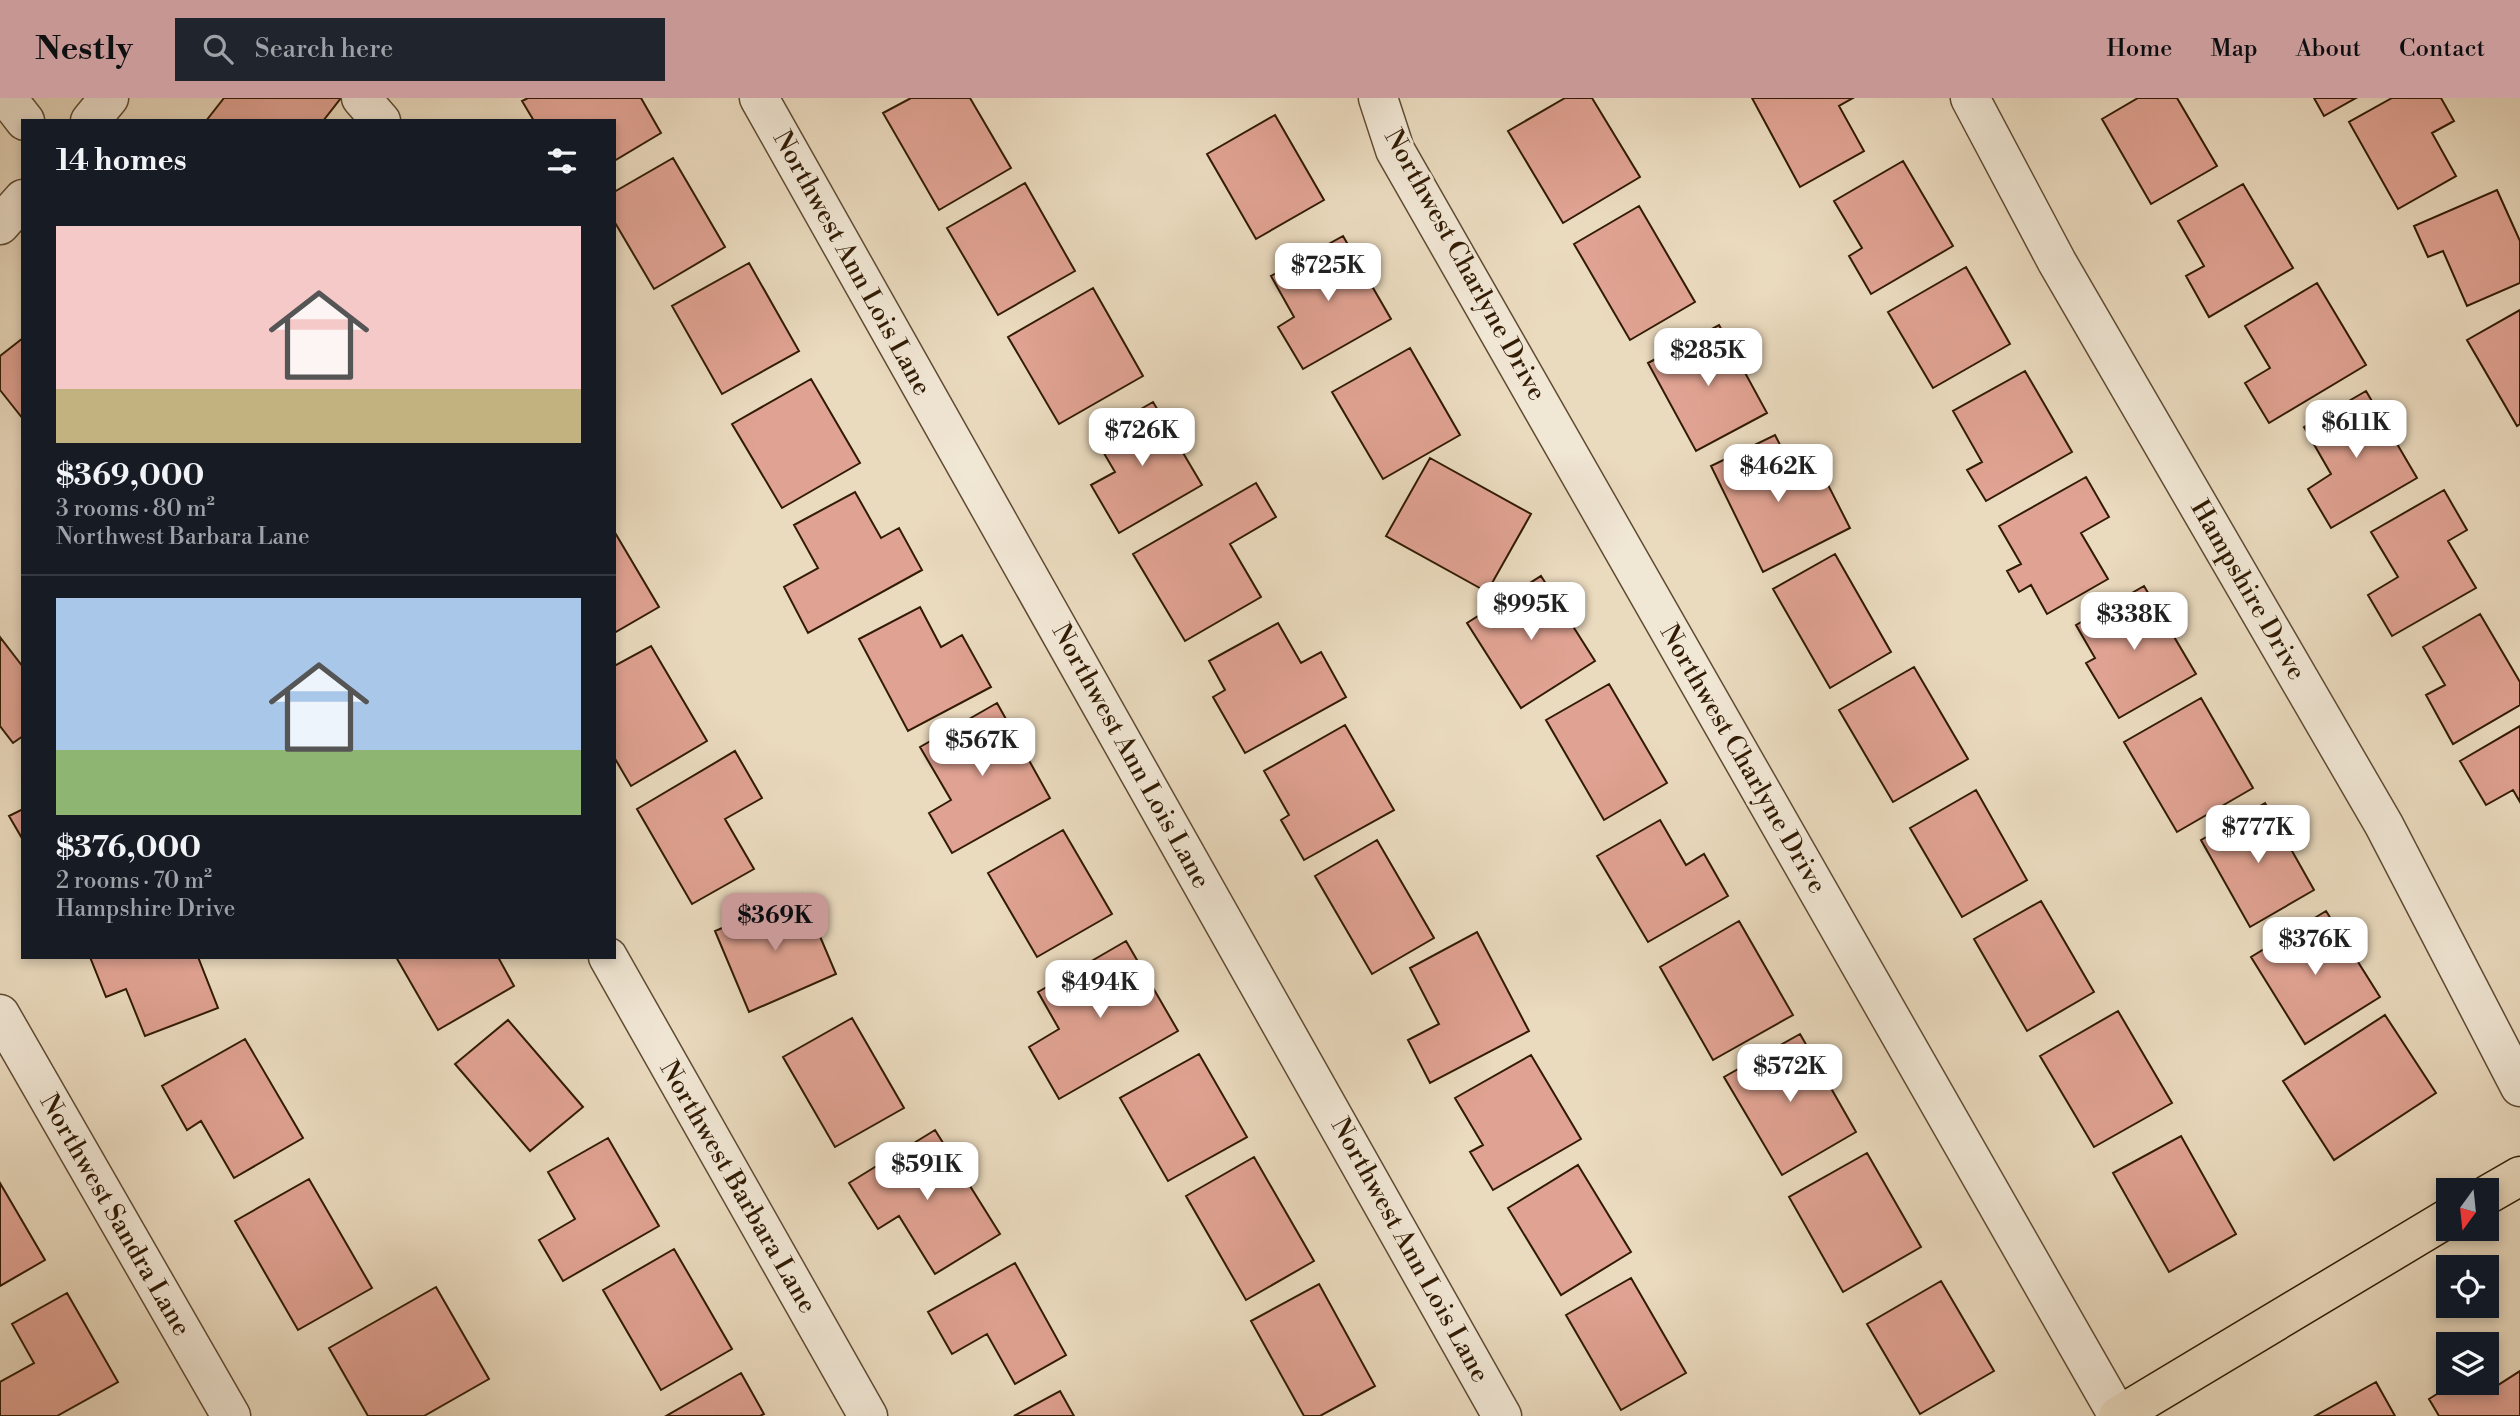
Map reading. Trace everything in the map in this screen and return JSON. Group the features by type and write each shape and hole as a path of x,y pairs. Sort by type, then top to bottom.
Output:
{"main road":[{"path":"2499,1188 2520,1175"},
{"path":"2118,1416 2436,1225"}],"street":[{"path":"7,98 23,119"},
{"path":"92,119 108,98"},
{"path":"361,98 379,119"},
{"name":"Northwest Ann Lois Lane","path":"759,98 1502,1416"},
{"name":"Northwest Charlyne Drive","path":"1378,98 1395,150 2118,1416"},
{"name":"Hampshire Drive","path":"1970,98 2057,262 2384,825 2520,1087"},
{"path":"0,225 21,201"},
{"name":"Northwest Barbara Lane","path":"609,959 868,1416"},
{"name":"Northwest Sandra Lane","path":"0,1014 231,1416"}],"building":[{"path":"224,98 341,98 325,119 208,119"},
{"path":"528,98 641,98 661,133 616,160 616,119 533,119 522,101"},
{"path":"911,98 970,98 1011,168 939,210 883,113"},
{"path":"1565,98 1592,98 1640,177 1563,223 1508,131"},
{"path":"1752,98 1853,98 1839,106 1864,151 1800,187"},
{"path":"2138,98 2177,98 2217,166 2151,204 2102,119"},
{"path":"2314,98 2356,98 2324,116"},
{"path":"2392,98 2441,98 2454,121 2432,133 2456,176 2398,209 2349,122"},
{"path":"1275,115 1324,200 1256,239 1207,154"},
{"path":"673,158 725,247 654,289 616,224 616,191"},
{"path":"1903,161 1953,246 1871,294 1849,256 1862,248 1834,201"},
{"path":"1025,183 1075,271 998,315 947,228"},
{"path":"2243,184 2293,268 2209,317 2186,276 2204,266 2178,221"},
{"path":"2497,190 2520,241 2520,283 2467,306 2443,251 2428,257 2414,226"},
{"path":"1639,206 1695,302 1630,340 1574,244"},
{"path":"1343,236 1391,319 1303,369 1278,327 1294,317 1271,276"},
{"path":"749,263 799,351 722,394 672,306"},
{"path":"1966,267 2010,344 1933,388 1888,312"},
{"path":"2317,283 2366,365 2269,423 2245,383 2270,368 2245,326"},
{"path":"1093,288 1143,376 1059,424 1008,337"},
{"path":"2520,310 2520,424 2517,426 2467,340"},
{"path":"1719,325 1767,413 1696,451 1648,363"},
{"path":"21,340 21,416 0,390 0,356"},
{"path":"1410,348 1460,435 1383,479 1332,392"},
{"path":"2025,371 2072,452 1986,501 1967,470 1982,462 1953,411"},
{"path":"811,379 860,463 782,508 732,424"},
{"path":"2366,391 2417,478 2331,528 2308,489 2331,474 2304,427"},
{"path":"1153,402 1202,485 1119,533 1091,485 1115,472 1094,436"},
{"path":"1775,435 1801,486 1823,475 1850,528 1763,572 1711,466"},
{"path":"1430,458 1531,514 1487,592 1386,536"},
{"path":"2086,477 2109,517 2081,533 2108,579 2047,614 2031,585 2019,592 2007,571 2021,564 1999,526"},
{"path":"1256,483 1276,517 1230,544 1261,597 1185,641 1133,554"},
{"path":"2444,490 2467,530 2448,541 2476,588 2392,636 2368,595 2398,577 2371,532"},
{"path":"855,492 881,538 899,528 922,570 808,633 784,587 818,568 794,525"},
{"path":"616,534 659,607 616,632"},
{"path":"1835,554 1891,652 1830,688 1773,589"},
{"path":"1541,576 1595,661 1521,708 1467,623"},
{"path":"2144,586 2196,674 2119,718 2086,663 2095,658 2076,625"},
{"path":"920,607 941,647 962,635 991,687 908,731 859,639"},
{"path":"2480,614 2520,682 2520,705 2453,744 2426,695 2445,685 2423,647"},
{"path":"1278,623 1301,663 1321,652 1346,697 1245,753 1213,697 1225,690 1209,661"},
{"path":"0,637 21,664 21,737 13,743 0,726"},
{"path":"651,646 707,741 631,786 616,760 616,665"},
{"path":"1914,667 1968,759 1893,802 1839,710"},
{"path":"1609,684 1667,783 1604,820 1546,720"},
{"path":"2201,698 2253,788 2177,832 2124,742"},
{"path":"997,703 1050,798 952,853 929,813 951,800 920,747"},
{"path":"1345,725 1394,810 1304,860 1281,820 1289,815 1264,771"},
{"path":"2520,726 2520,802 2513,790 2486,805 2460,761"},
{"path":"735,751 762,798 725,819 754,869 692,904 637,809"},
{"path":"1976,790 2027,880 1962,917 1910,828"},
{"path":"2265,803 2314,890 2250,927 2201,840"},
{"path":"21,810 21,837 9,816"},
{"path":"1660,820 1686,865 1704,854 1728,896 1648,942 1597,856"},
{"path":"1063,830 1112,914 1037,957 988,873"},
{"path":"1377,840 1434,938 1372,974 1315,876"},
{"path":"802,894 836,974 749,1012 715,931"},
{"path":"2041,901 2094,992 2027,1031 1974,939"},
{"path":"2326,911 2380,997 2305,1044 2251,957"},
{"path":"1739,921 1793,1015 1713,1060 1660,967"},
{"path":"1477,932 1529,1031 1430,1083 1408,1040 1439,1024 1410,968"},
{"path":"1126,941 1178,1031 1059,1099 1029,1047 1059,1029 1038,992"},
{"path":"91,959 199,959 218,1008 145,1036 126,989 106,997"},
{"path":"397,959 499,959 514,986 438,1030"},
{"path":"2118,1011 2172,1103 2094,1147 2040,1056"},
{"path":"2385,1015 2436,1093 2334,1160 2283,1081"},
{"path":"852,1018 904,1108 835,1147 783,1057"},
{"path":"508,1020 583,1107 530,1151 455,1064"},
{"path":"1800,1034 1856,1132 1782,1175 1724,1077"},
{"path":"245,1039 303,1138 234,1178 201,1121 187,1130 162,1086"},
{"path":"1199,1054 1247,1137 1168,1181 1120,1098"},
{"path":"1531,1055 1581,1139 1493,1190 1470,1152 1483,1145 1455,1098"},
{"path":"935,1130 1000,1234 935,1274 899,1216 878,1229 849,1183"},
{"path":"2181,1136 2236,1234 2169,1272 2113,1173"},
{"path":"608,1138 659,1226 563,1281 539,1240 575,1219 548,1172"},
{"path":"1867,1153 1921,1247 1843,1292 1789,1197"},
{"path":"1254,1157 1314,1261 1246,1300 1186,1196"},
{"path":"1578,1165 1631,1252 1561,1295 1508,1208"},
{"path":"309,1179 372,1288 298,1330 235,1221"},
{"path":"0,1183 45,1260 0,1286"},
{"path":"674,1249 732,1349 661,1390 603,1290"},
{"path":"1015,1263 1066,1355 1015,1384 987,1334 952,1354 928,1312"},
{"path":"1631,1278 1686,1373 1621,1410 1566,1315"},
{"path":"1941,1281 1994,1371 1920,1414 1867,1324"},
{"path":"1319,1284 1375,1386 1320,1416 1304,1416 1251,1321"},
{"path":"436,1287 489,1379 424,1416 368,1416 329,1348"},
{"path":"67,1293 118,1382 57,1416 0,1416 0,1382 34,1363 12,1324"},
{"path":"2520,1371 2520,1416 2439,1416 2429,1399 2436,1395 2499,1395 2499,1384"},
{"path":"741,1373 764,1414 666,1416"},
{"path":"2376,1382 2395,1416 2315,1416"},
{"path":"1060,1391 1074,1416 1014,1416"}]}
